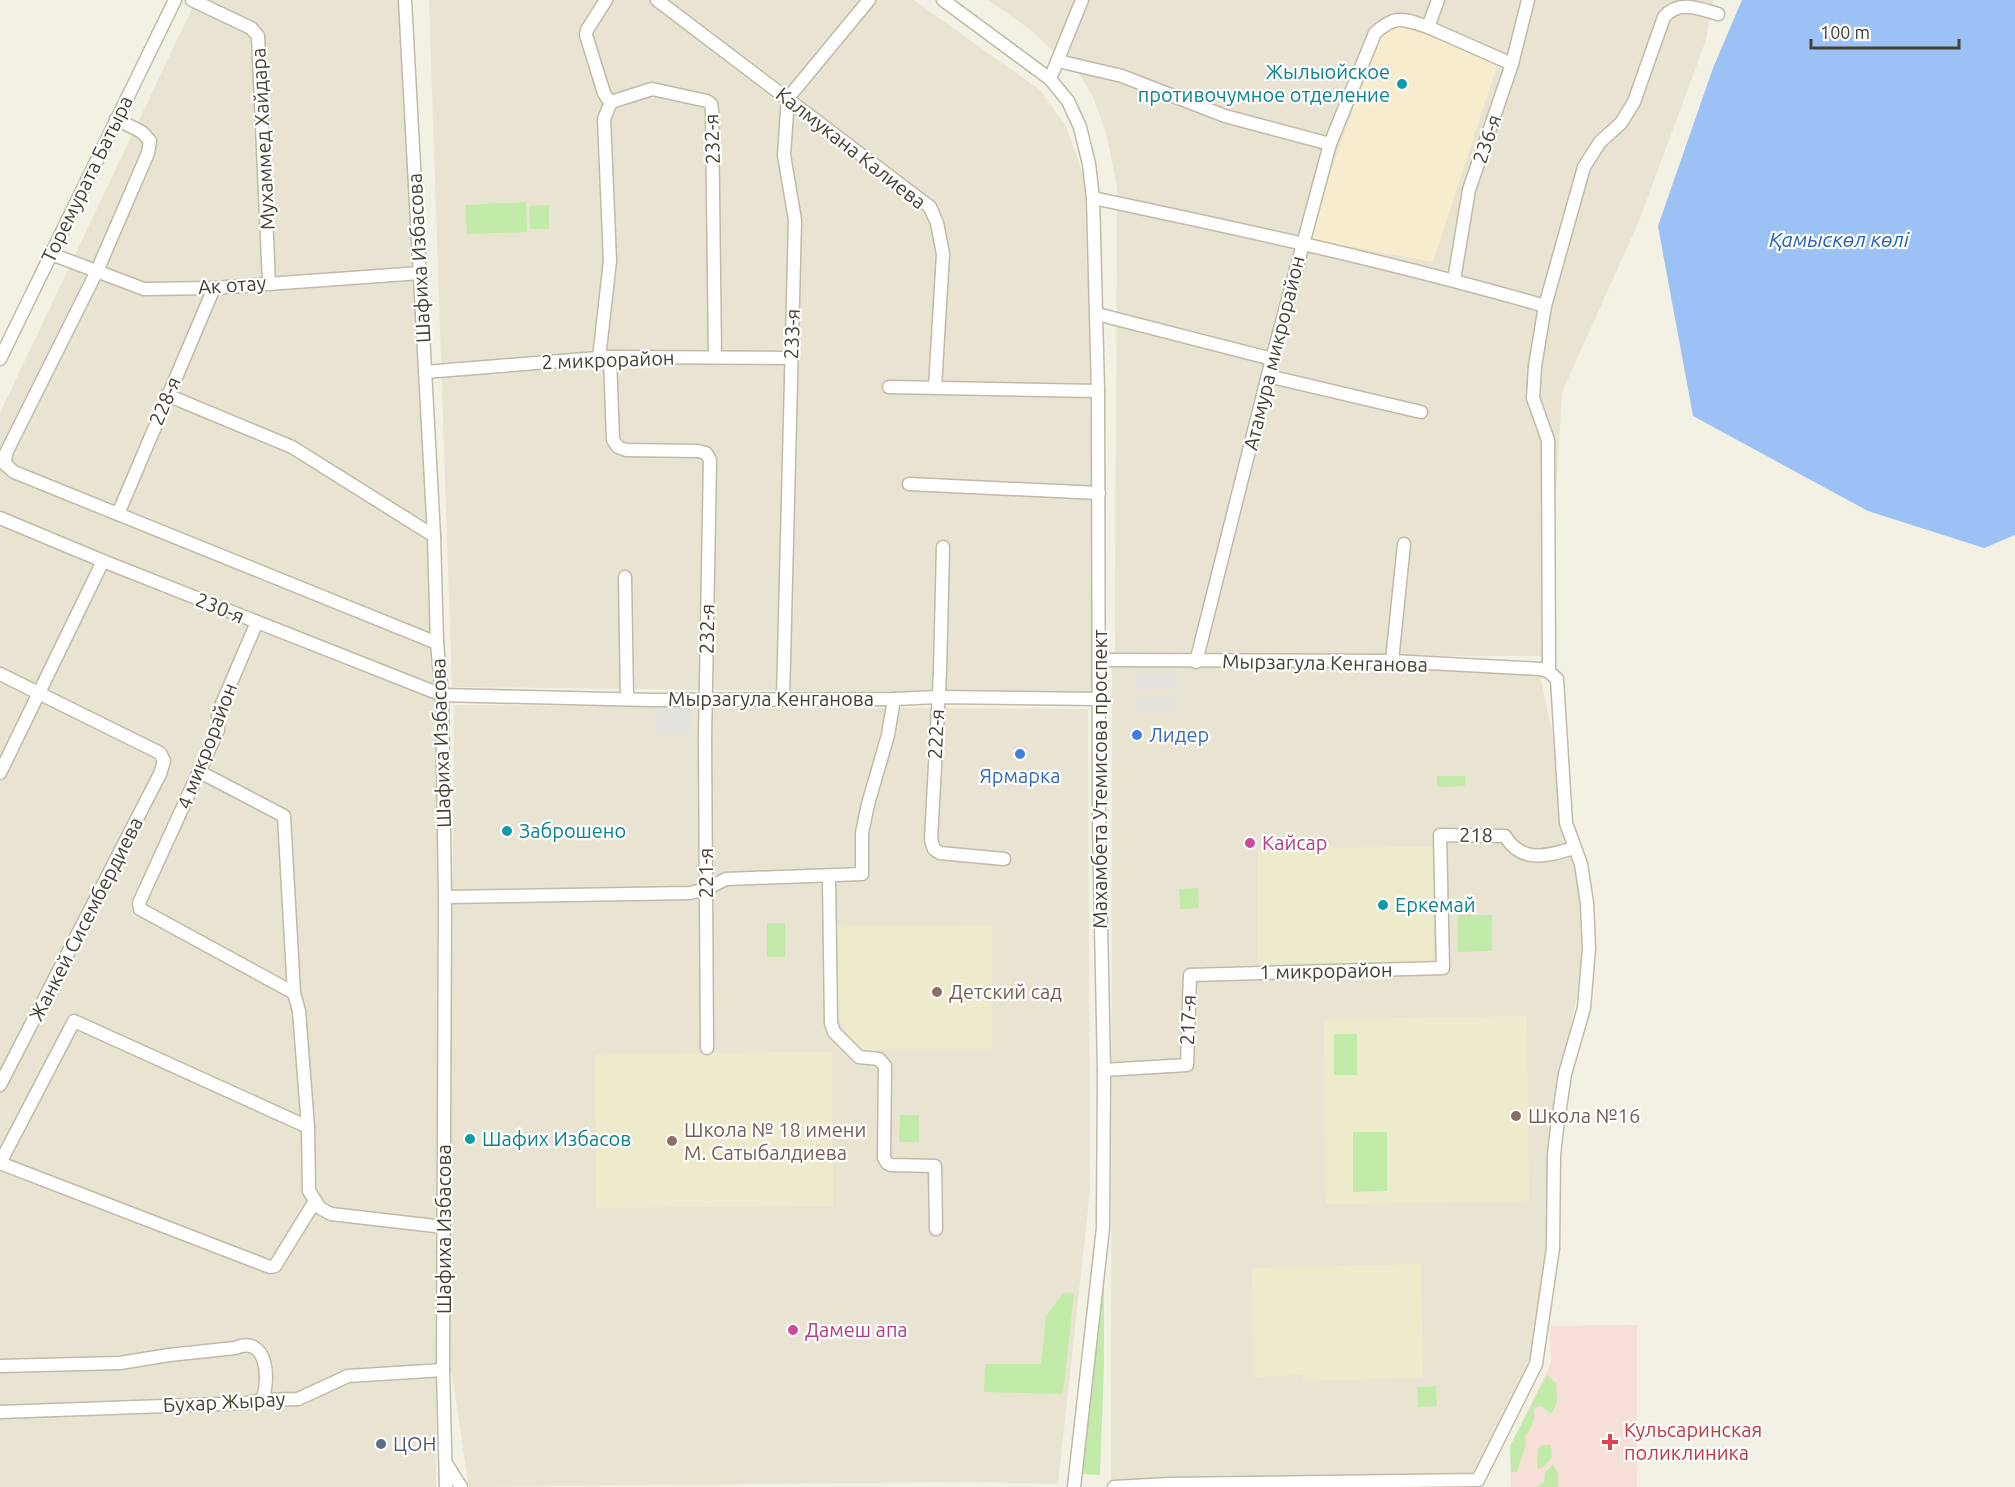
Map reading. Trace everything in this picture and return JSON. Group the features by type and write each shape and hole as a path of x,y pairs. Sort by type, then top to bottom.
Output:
{"street":[{"name":"Торемурата Батыра","path":"0,359 175,0"},
{"name":"Мухаммед Хайдара","path":"192,0 251,28 258,36 269,282"},
{"name":"Шафиха Избасова","path":"405,0 434,536 437,644 442,695 445,897 443,1370 446,1487"},
{"path":"606,0 586,35 604,93 612,102"},
{"name":"Калмукана Калиева","path":"657,0 930,207 937,223 943,254 934,387"},
{"path":"788,99 869,0"},
{"name":"Махамбета Утемисова проспект","path":"944,0 1050,79 1068,101 1080,127 1089,164 1093,198 1099,493 1099,826 1104,1070 1103,1228 1074,1487"},
{"path":"1050,79 1082,0"},
{"path":"1438,0 1428,27 1512,64"},
{"name":"236-я","path":"1454,280 1469,190 1512,64 1528,0"},
{"path":"1114,1487 1478,1480 1536,1364 1553,1248 1554,1155 1560,1107 1565,1074 1584,1008 1589,948 1587,903 1581,864 1566,824 1557,679 1549,672 1548,440 1533,398 1535,366 1545,306 1584,168 1600,142 1621,123 1634,102 1664,17 1671,7 1681,4 1718,14"},
{"name":"Атамура микрорайон","path":"1196,662 1302,243 1330,144 1375,33 1388,21 1403,19 1428,27"},
{"path":"1058,61 1122,76 1225,116 1330,144"},
{"name":"232-я","path":"706,699 710,460 706,453 698,451 626,450 618,447 614,440 604,357 610,261 603,119 612,102 652,89 707,101 711,104 715,357"},
{"name":"233-я","path":"783,699 795,220 784,155 788,99"},
{"path":"116,119 142,132 150,141 148,153 97,271 6,453 5,464 14,472 437,644"},
{"path":"1093,198 1302,243 1454,280 1545,306"},
{"name":"Ак отау","path":"51,254 144,289 214,288 269,282 420,273"},
{"name":"228-я","path":"118,514 214,288"},
{"path":"1096,314 1272,359"},
{"name":"2 микрорайон","path":"424,372 604,357 791,358"},
{"path":"1268,376 1421,412"},
{"path":"889,387 1098,392"},
{"path":"168,395 292,447 434,536"},
{"path":"909,484 1099,493"},
{"name":"230-я","path":"0,518 442,695"},
{"path":"1392,661 1404,544"},
{"name":"222-я","path":"943,547 940,672 931,840 934,849 940,853 1004,859"},
{"path":"0,773 103,561"},
{"path":"625,578 627,699"},
{"name":"4 микрорайон","path":"257,622 218,713 218,730 140,903 140,909 294,993"},
{"name":"Мырзагула Кенганова","path":"1100,660 1392,661 1541,669 1549,672"},
{"path":"0,674 38,694"},
{"name":"Жанкей Сисембердиева","path":"0,1084 160,774 164,760 160,753 38,694"},
{"name":"Мырзагула Кенганова","path":"442,695 627,699 938,697 1100,699"},
{"name":"221-я","path":"706,699 707,1048"},
{"path":"445,897 690,893 706,889 726,879 862,874 862,833 888,735 894,699"},
{"path":"200,772 284,816 294,993 298,1011 308,1127 309,1191 320,1208 331,1214 444,1227"},
{"name":"218","path":"1443,968 1440,835 1505,836 1516,850 1527,855 1552,854 1574,848"},
{"path":"829,877 831,1023 834,1032 859,1057 879,1059 885,1066 884,1158 891,1165 935,1166 936,1228"},
{"name":"1 микрорайон","path":"1190,975 1443,968"},
{"name":"217-я","path":"1104,1070 1187,1065 1190,975"},
{"path":"308,1127 74,1021 0,1163 270,1267 275,1266 315,1201"},
{"path":"0,1057 12,1063"},
{"path":"0,1366 120,1363 235,1348 243,1345 252,1346 259,1350 265,1360 262,1400"},
{"name":"Бухар Жырау","path":"0,1412 298,1399 348,1376 443,1370"},
{"path":"438,1487 445,1463"},
{"path":"445,1463 461,1487"}],"shaded area":[{"path":"196,0 398,0 438,720 436,1487 0,1487 0,413"},
{"path":"429,0 914,0 1040,90 1066,126 1084,177 1090,327 1093,694 452,687"},
{"path":"988,0 1713,0 1706,40 1639,221 1562,392 1546,656 1115,655 1117,186 1106,132 1093,97 1080,75 1028,28"},
{"path":"1400,25 1498,63 1433,262 1306,239 1379,38"},
{"path":"1112,664 1470,668 1540,676 1555,745 1568,852 1579,866 1582,968 1549,1142 1549,1247 1532,1355 1477,1474 1111,1480"},
{"path":"1136,673 1178,673 1178,689 1136,690"},
{"path":"1178,696 1178,713 1136,713 1136,697"},
{"path":"454,705 1088,709 1090,1191 1058,1484 972,1482 469,1487 449,1356"},
{"path":"691,705 691,734 655,734 655,706"},
{"path":"1433,847 1433,962 1258,963 1258,848"},
{"path":"992,925 992,1050 858,1050 837,1017 836,926"},
{"path":"1527,1016 1529,1202 1326,1204 1324,1019"},
{"path":"832,1052 833,1206 596,1208 595,1054"},
{"path":"1421,1264 1423,1378 1303,1381 1303,1375 1254,1377 1252,1268"},
{"path":"1637,1325 1637,1487 1511,1487 1510,1446 1551,1363 1550,1326"}],"green space":[{"path":"526,202 527,232 467,234 465,205"},
{"path":"549,205 549,229 530,229 529,206"},
{"path":"1437,776 1465,776 1465,786 1437,787"},
{"path":"1198,888 1199,908 1180,909 1179,889"},
{"path":"1458,915 1492,915 1492,951 1458,952"},
{"path":"767,923 785,923 785,957 767,957"},
{"path":"1334,1034 1357,1034 1357,1075 1334,1075"},
{"path":"900,1115 919,1115 919,1142 899,1142"},
{"path":"1353,1132 1387,1132 1387,1191 1353,1192"},
{"path":"1104,1272 1104,1366 1100,1475 1081,1474"},
{"path":"1063,1293 1074,1293 1063,1394 984,1392 985,1364 1041,1364 1046,1316"},
{"path":"1547,1375 1556,1383 1557,1402 1551,1414 1543,1407 1538,1406 1534,1409 1534,1417 1530,1430 1525,1436 1526,1444 1517,1472 1511,1472 1510,1446"},
{"path":"1436,1386 1437,1406 1418,1407 1417,1387"},
{"path":"1542,1445 1551,1445 1552,1458 1541,1469 1537,1468 1538,1449"},
{"path":"1553,1464 1558,1473 1558,1487 1537,1487 1544,1482 1545,1472"}],"water":[{"name":"Қамыскөл көлі","path":"1742,0 2015,0 2015,535 1984,548 1868,511 1693,416 1658,226 1713,68"}],"place":[{"name":"Жылыойское противочумное отделение","path":"1402,84"},
{"name":"Лидер","path":"1137,735"},
{"name":"Ярмарка","path":"1020,754"},
{"name":"Заброшено","path":"507,831"},
{"name":"Кайсар","path":"1250,843"},
{"name":"Еркемай","path":"1383,905"},
{"name":"Детский сад","path":"937,992"},
{"name":"Школа №16","path":"1516,1116"},
{"name":"Шафих Избасов","path":"470,1139"},
{"name":"Школа № 18 имени М. Сатыбалдиева","path":"672,1141"},
{"name":"Дамеш апа","path":"793,1330"},
{"name":"Кульсаринская поликлиника","path":"1610,1442"},
{"name":"ЦОН","path":"381,1444"}]}
